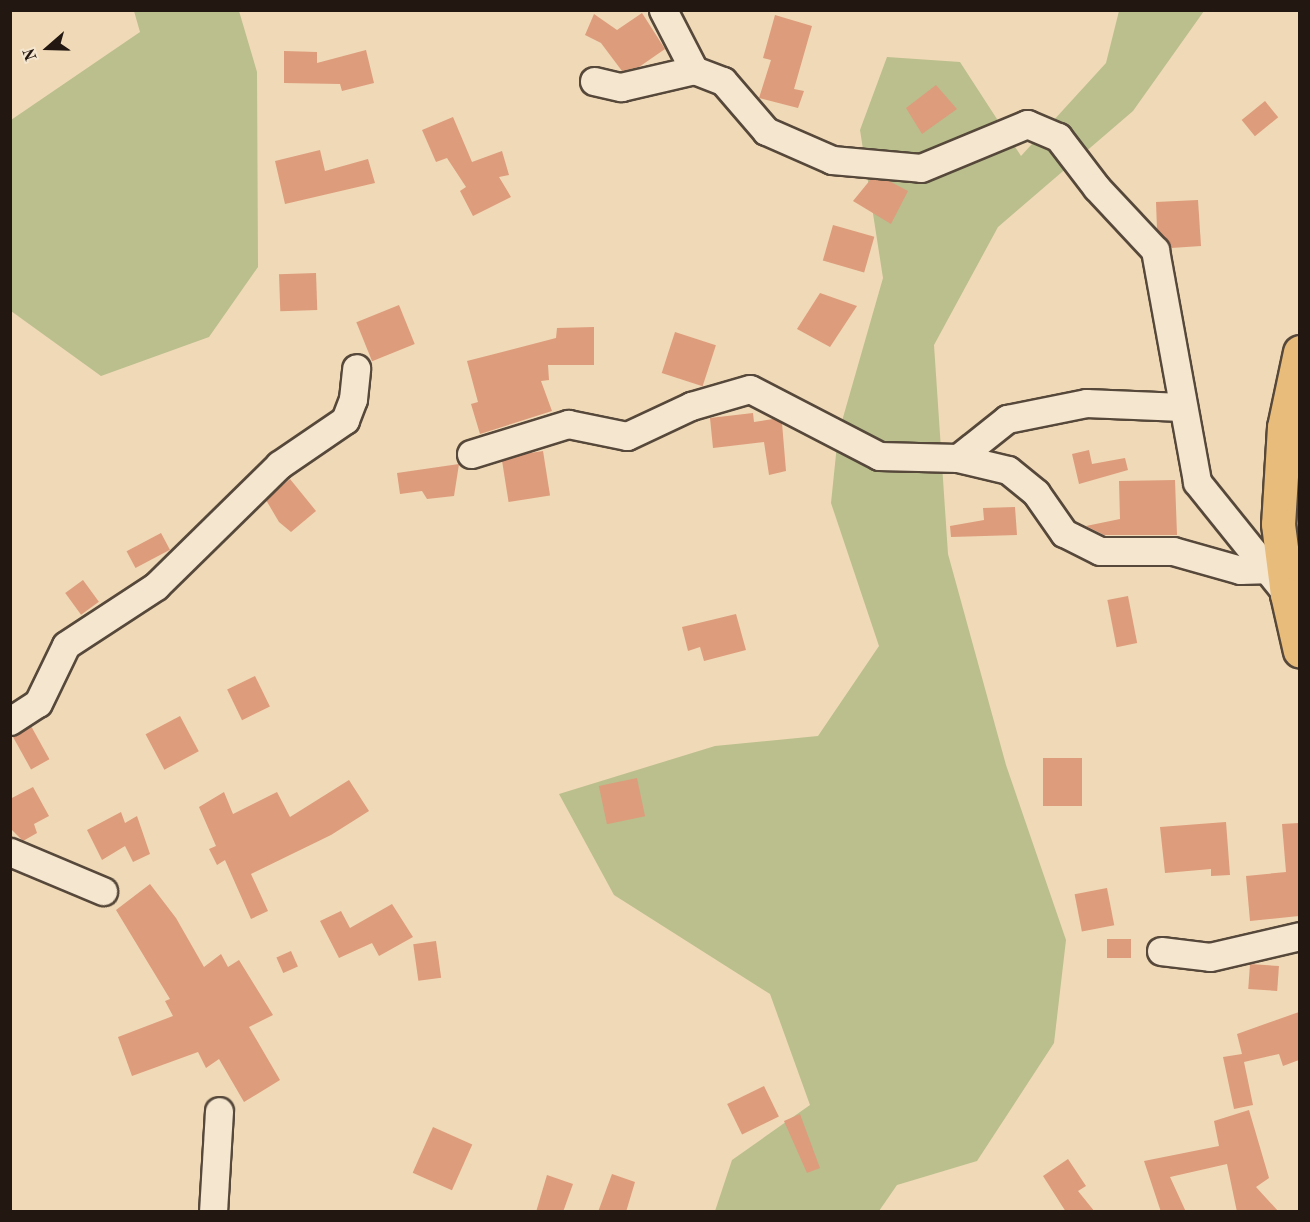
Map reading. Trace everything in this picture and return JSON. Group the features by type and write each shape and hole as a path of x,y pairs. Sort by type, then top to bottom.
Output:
{"highway":[{"path":"1299,352 1284,427 1278,524 1287,594 1299,651"}],"street":[{"path":"663,10 694,70"},
{"path":"594,81 621,87 694,70 723,81 766,131 832,160 921,168 1027,124 1058,137 1097,188 1155,250 1197,482 1264,569 1287,594"},
{"path":"10,721 38,703 66,645 156,586 279,465 345,420 353,399 356,368"},
{"path":"471,454 568,424 627,435 691,406 750,389 879,456 958,458 1008,470 1036,493 1064,533 1100,552 1173,551 1240,570 1264,569"},
{"path":"958,458 1007,419 1086,404 1182,407"},
{"path":"10,852 103,891"},
{"path":"1161,951 1210,957 1299,936"},
{"path":"213,1212 219,1111"}],"green space":[{"path":"134,11 239,11 257,72 258,267 209,337 101,376 11,311 11,120 140,32"},
{"path":"1119,11 1204,11 1133,111 998,227 934,345 948,554 1006,765 1066,940 1054,1043 977,1161 897,1185 879,1211 715,1211 732,1160 810,1105 770,994 614,895 559,794 715,746 818,736 879,646 831,503 838,435 883,278 860,130 887,57 960,62 1021,156 1106,63"}],"building":[{"path":"642,13 665,49 639,67 622,71 601,43 585,35 594,14 617,30"},
{"path":"775,15 812,26 794,89 804,91 798,108 759,98 771,60 763,58"},
{"path":"366,50 374,83 342,91 340,84 284,83 284,51 317,52 317,63"},
{"path":"936,85 957,109 922,134 906,108"},
{"path":"1265,101 1278,117 1255,136 1242,120"},
{"path":"453,117 472,162 502,151 509,175 499,177 511,197 473,216 460,191 466,187 447,158 436,162 422,130"},
{"path":"320,150 325,171 368,159 375,183 285,204 275,161"},
{"path":"871,179 889,181 908,191 891,224 853,201"},
{"path":"1198,200 1201,246 1171,248 1157,229 1156,202"},
{"path":"833,225 874,237 864,272 823,261"},
{"path":"316,273 317,310 280,311 279,274"},
{"path":"820,293 857,306 830,347 797,329"},
{"path":"399,305 415,344 372,361 356,322"},
{"path":"594,327 594,365 548,365 549,380 541,381 552,411 480,434 471,404 478,402 467,361 556,338 557,328"},
{"path":"675,332 716,345 703,386 662,373"},
{"path":"753,413 754,422 773,419 782,423 786,471 769,475 764,442 713,448 710,418"},
{"path":"1089,450 1092,464 1125,458 1128,470 1079,484 1072,454"},
{"path":"543,451 550,495 509,502 502,458"},
{"path":"459,464 454,496 427,499 422,491 400,494 397,473"},
{"path":"290,479 316,511 291,532 279,522 266,500"},
{"path":"1175,480 1177,535 1104,535 1086,526 1120,519 1119,481"},
{"path":"1015,507 1017,535 951,537 950,526 984,520 983,508"},
{"path":"161,533 170,550 135,568 127,551"},
{"path":"83,580 99,602 81,615 65,593"},
{"path":"1128,596 1137,643 1117,647 1107,600"},
{"path":"736,614 746,650 704,661 700,647 688,651 682,627"},
{"path":"255,676 270,707 242,720 227,690"},
{"path":"180,716 199,751 164,770 146,734"},
{"path":"31,726 49,759 31,769 13,736"},
{"path":"1043,758 1082,758 1082,806 1043,806"},
{"path":"637,778 645,816 607,824 599,786"},
{"path":"349,780 369,811 331,835 251,874 268,911 251,919 225,860 217,865 209,849 216,846 199,807 224,792 233,814 277,792 290,817"},
{"path":"33,787 49,816 34,824 37,833 23,841 10,828 10,799"},
{"path":"121,812 125,823 137,816 150,854 133,862 125,846 102,860 87,830"},
{"path":"1226,822 1230,875 1211,876 1211,869 1165,873 1160,827"},
{"path":"1299,823 1299,916 1250,921 1246,876 1286,872 1282,824"},
{"path":"150,884 176,918 204,967 221,954 228,967 239,960 273,1015 249,1027 280,1080 244,1102 219,1059 206,1068 198,1052 132,1076 118,1037 173,1016 165,1001 170,999 116,910"},
{"path":"1107,888 1114,925 1082,932 1075,894"},
{"path":"392,904 413,937 379,956 372,943 339,958 320,921 341,911 350,928"},
{"path":"1107,939 1131,939 1131,958 1107,958"},
{"path":"436,941 441,978 418,981 413,944"},
{"path":"291,951 298,967 283,973 276,958"},
{"path":"1250,964 1279,966 1277,991 1248,989"},
{"path":"1299,1012 1299,1060 1283,1066 1279,1054 1244,1062 1253,1105 1234,1109 1223,1057 1242,1054 1237,1034"},
{"path":"764,1086 779,1117 742,1135 727,1104"},
{"path":"1249,1110 1269,1178 1256,1187 1279,1212 1237,1212 1227,1164 1170,1177 1186,1212 1161,1212 1144,1161 1219,1146 1214,1121"},
{"path":"800,1114 820,1168 807,1173 784,1121"},
{"path":"433,1127 472,1144 452,1190 413,1173"},
{"path":"1068,1159 1086,1186 1078,1191 1095,1212 1066,1212 1043,1176"},
{"path":"612,1174 635,1182 626,1212 598,1212"},
{"path":"547,1175 573,1184 563,1212 536,1212"}]}
